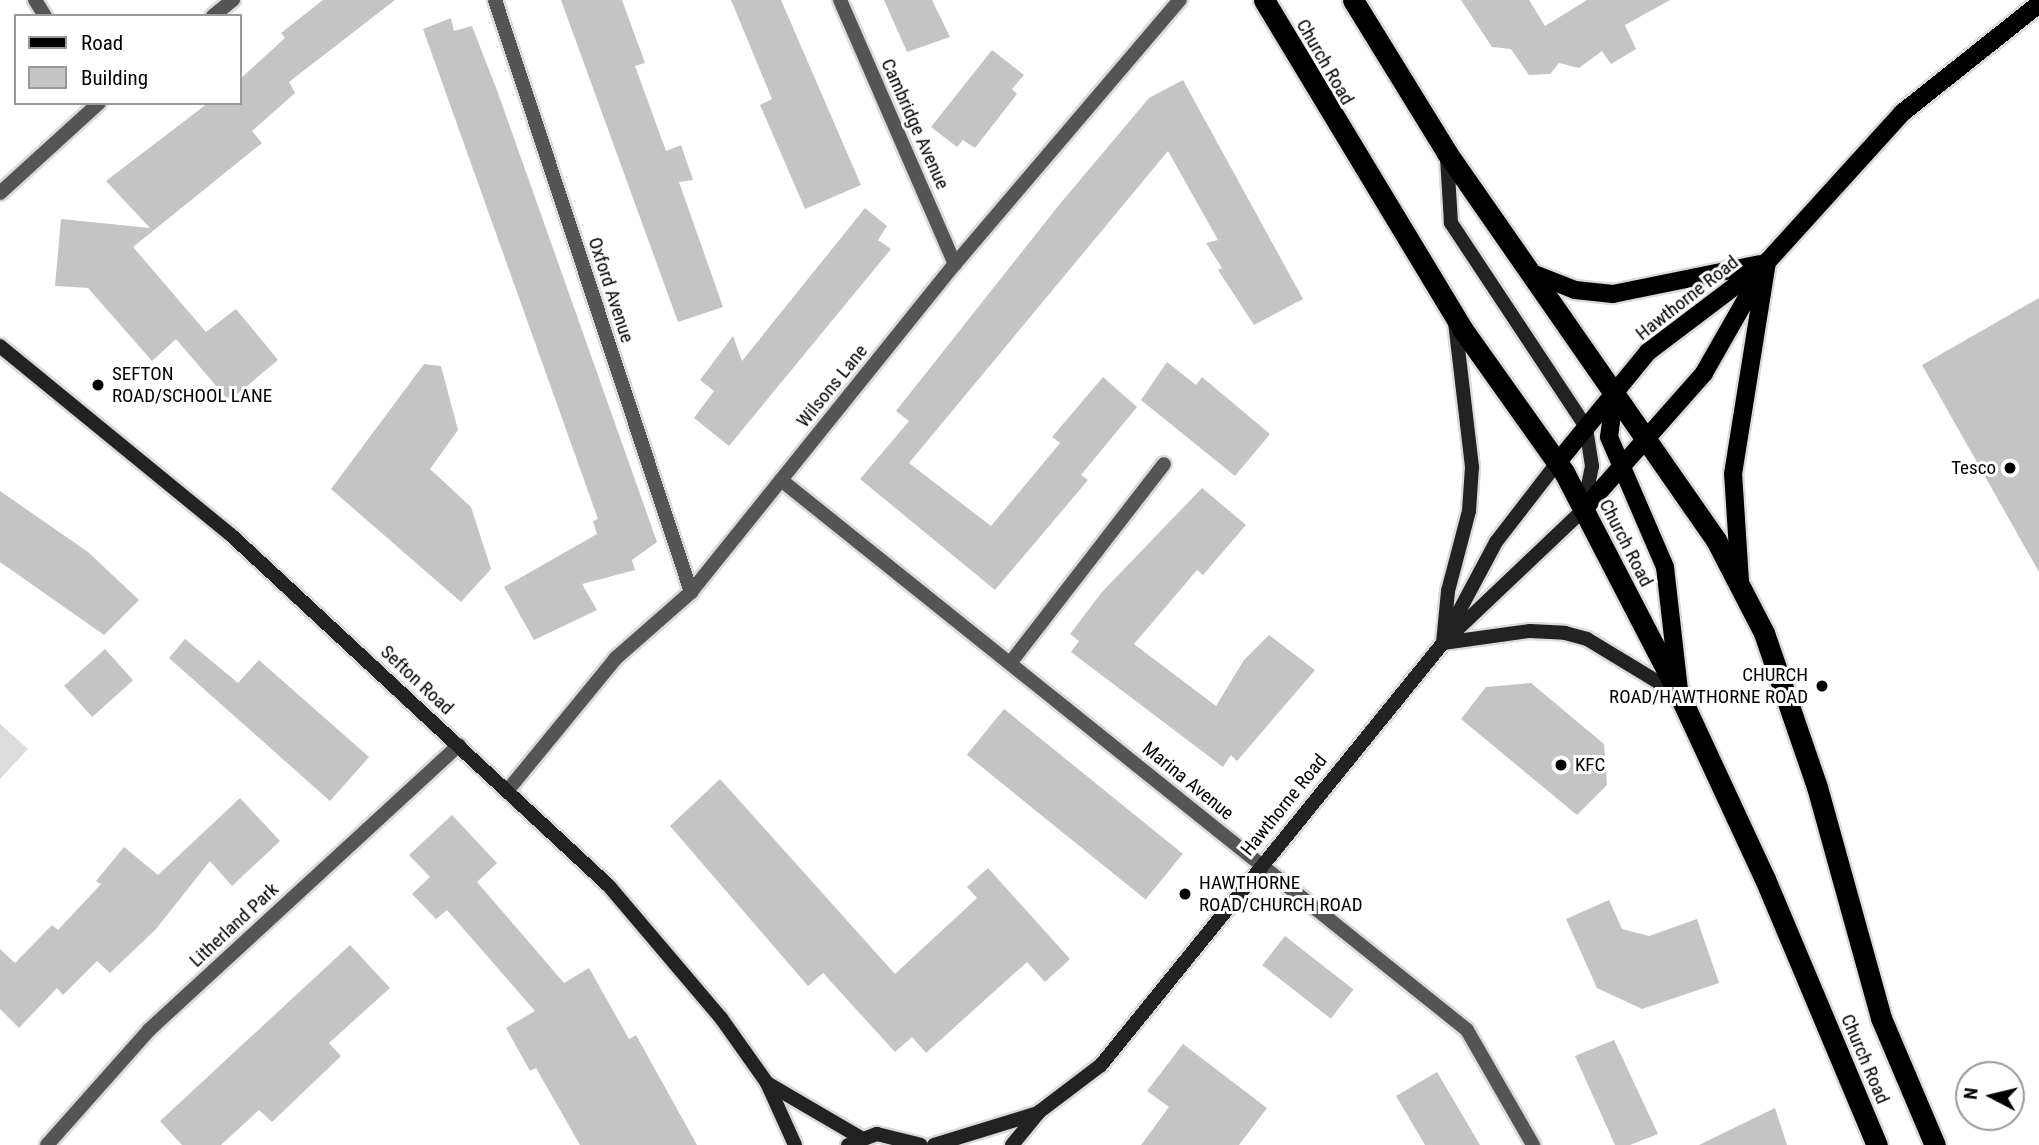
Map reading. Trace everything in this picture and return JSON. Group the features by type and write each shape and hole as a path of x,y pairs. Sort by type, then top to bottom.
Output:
{"highway":[{"name":"Church Road","path":"1264,0 1454,315 1557,463 1583,510 1680,696 1765,879 1878,1145"},
{"name":"Church Road","path":"1353,0 1447,153 1615,391 1716,540 1764,633 1817,787 1902,1076 1935,1145"}],"main road":[{"name":"Hawthorne Road","path":"1443,643 1496,542 1648,352 1767,262 1902,113 2039,4"},
{"path":"1447,153 1451,223 1586,427 1592,466 1583,510"},
{"path":"1532,273 1575,290 1614,294 1767,262 1733,474 1741,588"},
{"name":"Hawthorne Road","path":"1012,1145 1039,1112 1101,1065 1443,643 1583,510 1704,373 1767,262"},
{"path":"1454,315 1472,467 1469,511 1448,591 1443,643 1530,631 1565,633 1587,639 1680,696"},
{"name":"Sefton Road","path":"0,346 232,535 609,886 721,1018 767,1083"},
{"path":"1615,391 1609,436 1619,470 1665,568 1680,696"},
{"path":"767,1083 854,1141 894,1134 921,1145"},
{"path":"767,1083 795,1145"},
{"name":"Hawthorne Road","path":"934,1145 1039,1112"}],"street":[{"path":"215,14 233,0"},
{"name":"Oxford Avenue","path":"495,0 691,592"},
{"name":"Cambridge Avenue","path":"840,0 955,264"},
{"name":"Wilsons Lane","path":"508,790 616,658 691,592 955,264 1180,0"},
{"path":"0,193 97,105"},
{"path":"1011,662 1164,464"},
{"name":"Marina Avenue","path":"781,480 1467,1030 1533,1145"},
{"name":"Litherland Park","path":"47,1145 149,1030 459,745"}],"shaded area":[{"path":"0,724 28,749 0,779"}],"building":[{"path":"323,0 395,0 289,82 295,93 252,131 262,143 133,247 206,332 236,309 278,360 229,401 176,339 152,361 88,288 55,286 61,219 150,228 106,181 205,105 242,105 242,77 285,38 281,33"},
{"path":"561,0 622,0 645,63 635,66 666,151 681,145 693,180 679,182 723,307 678,322"},
{"path":"731,0 781,0 861,185 805,209 760,105 772,99"},
{"path":"884,0 932,0 950,37 907,52"},
{"path":"1461,0 1529,0 1545,26 1587,0 1670,0 1625,25 1636,49 1611,64 1602,51 1579,68 1559,63 1550,74 1529,75 1511,49 1492,47"},
{"path":"451,18 454,31 472,26 657,542 632,560 635,570 582,584 597,610 534,640 504,587 597,534 593,521 598,519 423,29"},
{"path":"992,50 1024,75 1012,89 1017,94 975,148 963,140 957,147 931,127"},
{"path":"1183,80 1303,299 1254,325 1218,270 1222,268 1206,243 1218,240 1168,151 909,463 991,526 1060,443 1052,437 1103,377 1137,407 1081,475 1088,480 995,590 860,479 909,421 896,411 1059,205 1149,98"},
{"path":"865,208 887,226 878,240 891,249 729,446 694,418 714,391 700,380 733,336 742,361"},
{"name":"Tesco","path":"2039,298 2039,572 1922,365"},
{"path":"1167,362 1196,385 1202,377 1270,434 1235,476 1141,400"},
{"path":"424,364 441,366 458,430 430,469 471,507 491,569 461,602 331,489"},
{"path":"1202,488 1246,525 1203,575 1197,570 1134,644 1216,706 1244,660 1269,635 1315,670 1237,761 1231,755 1223,767 1071,652 1079,641 1070,634 1102,592"},
{"path":"0,491 88,552 139,600 104,635 0,562"},
{"path":"185,639 238,683 259,660 369,757 330,801 169,658"},
{"path":"105,649 133,680 92,717 64,686"},
{"name":"KFC","path":"1531,683 1604,744 1607,785 1577,815 1461,719 1486,687"},
{"path":"1004,709 1183,854 1146,900 967,755"},
{"path":"720,779 895,974 977,898 967,887 988,868 1070,959 1045,982 1027,962 926,1053 912,1037 895,1052 823,973 808,986 670,826"},
{"path":"240,798 280,841 232,886 210,861 156,929 110,973 97,961 63,995 57,988 19,1028 0,1009 0,949 15,963 52,925 58,930 101,884 96,881 124,847 158,875"},
{"path":"452,815 497,863 477,882 564,983 589,968 629,1039 636,1035 697,1145 580,1145 536,1068 530,1071 506,1028 535,1011 447,910 436,919 412,894 430,877 409,855"},
{"path":"1609,900 1622,929 1649,936 1697,919 1719,983 1642,1009 1597,988 1566,919"},
{"path":"1285,936 1354,990 1331,1019 1262,965"},
{"path":"350,945 390,988 329,1043 341,1056 272,1122 259,1110 221,1145 182,1145 160,1121"},
{"path":"1614,1040 1658,1134 1630,1145 1615,1145 1575,1056"},
{"path":"1183,1044 1267,1108 1239,1145 1141,1145 1169,1107 1147,1091"},
{"path":"1437,1072 1480,1145 1425,1145 1396,1096"},
{"path":"1775,1108 1787,1145 1699,1145"}],"place":[{"name":"SEFTON ROAD/SCHOOL LANE","path":"98,385"},
{"name":"Tesco","path":"2010,468"},
{"name":"CHURCH ROAD/HAWTHORNE ROAD","path":"1822,686"},
{"name":"KFC","path":"1561,765"},
{"name":"HAWTHORNE ROAD/CHURCH ROAD","path":"1185,894"}]}
